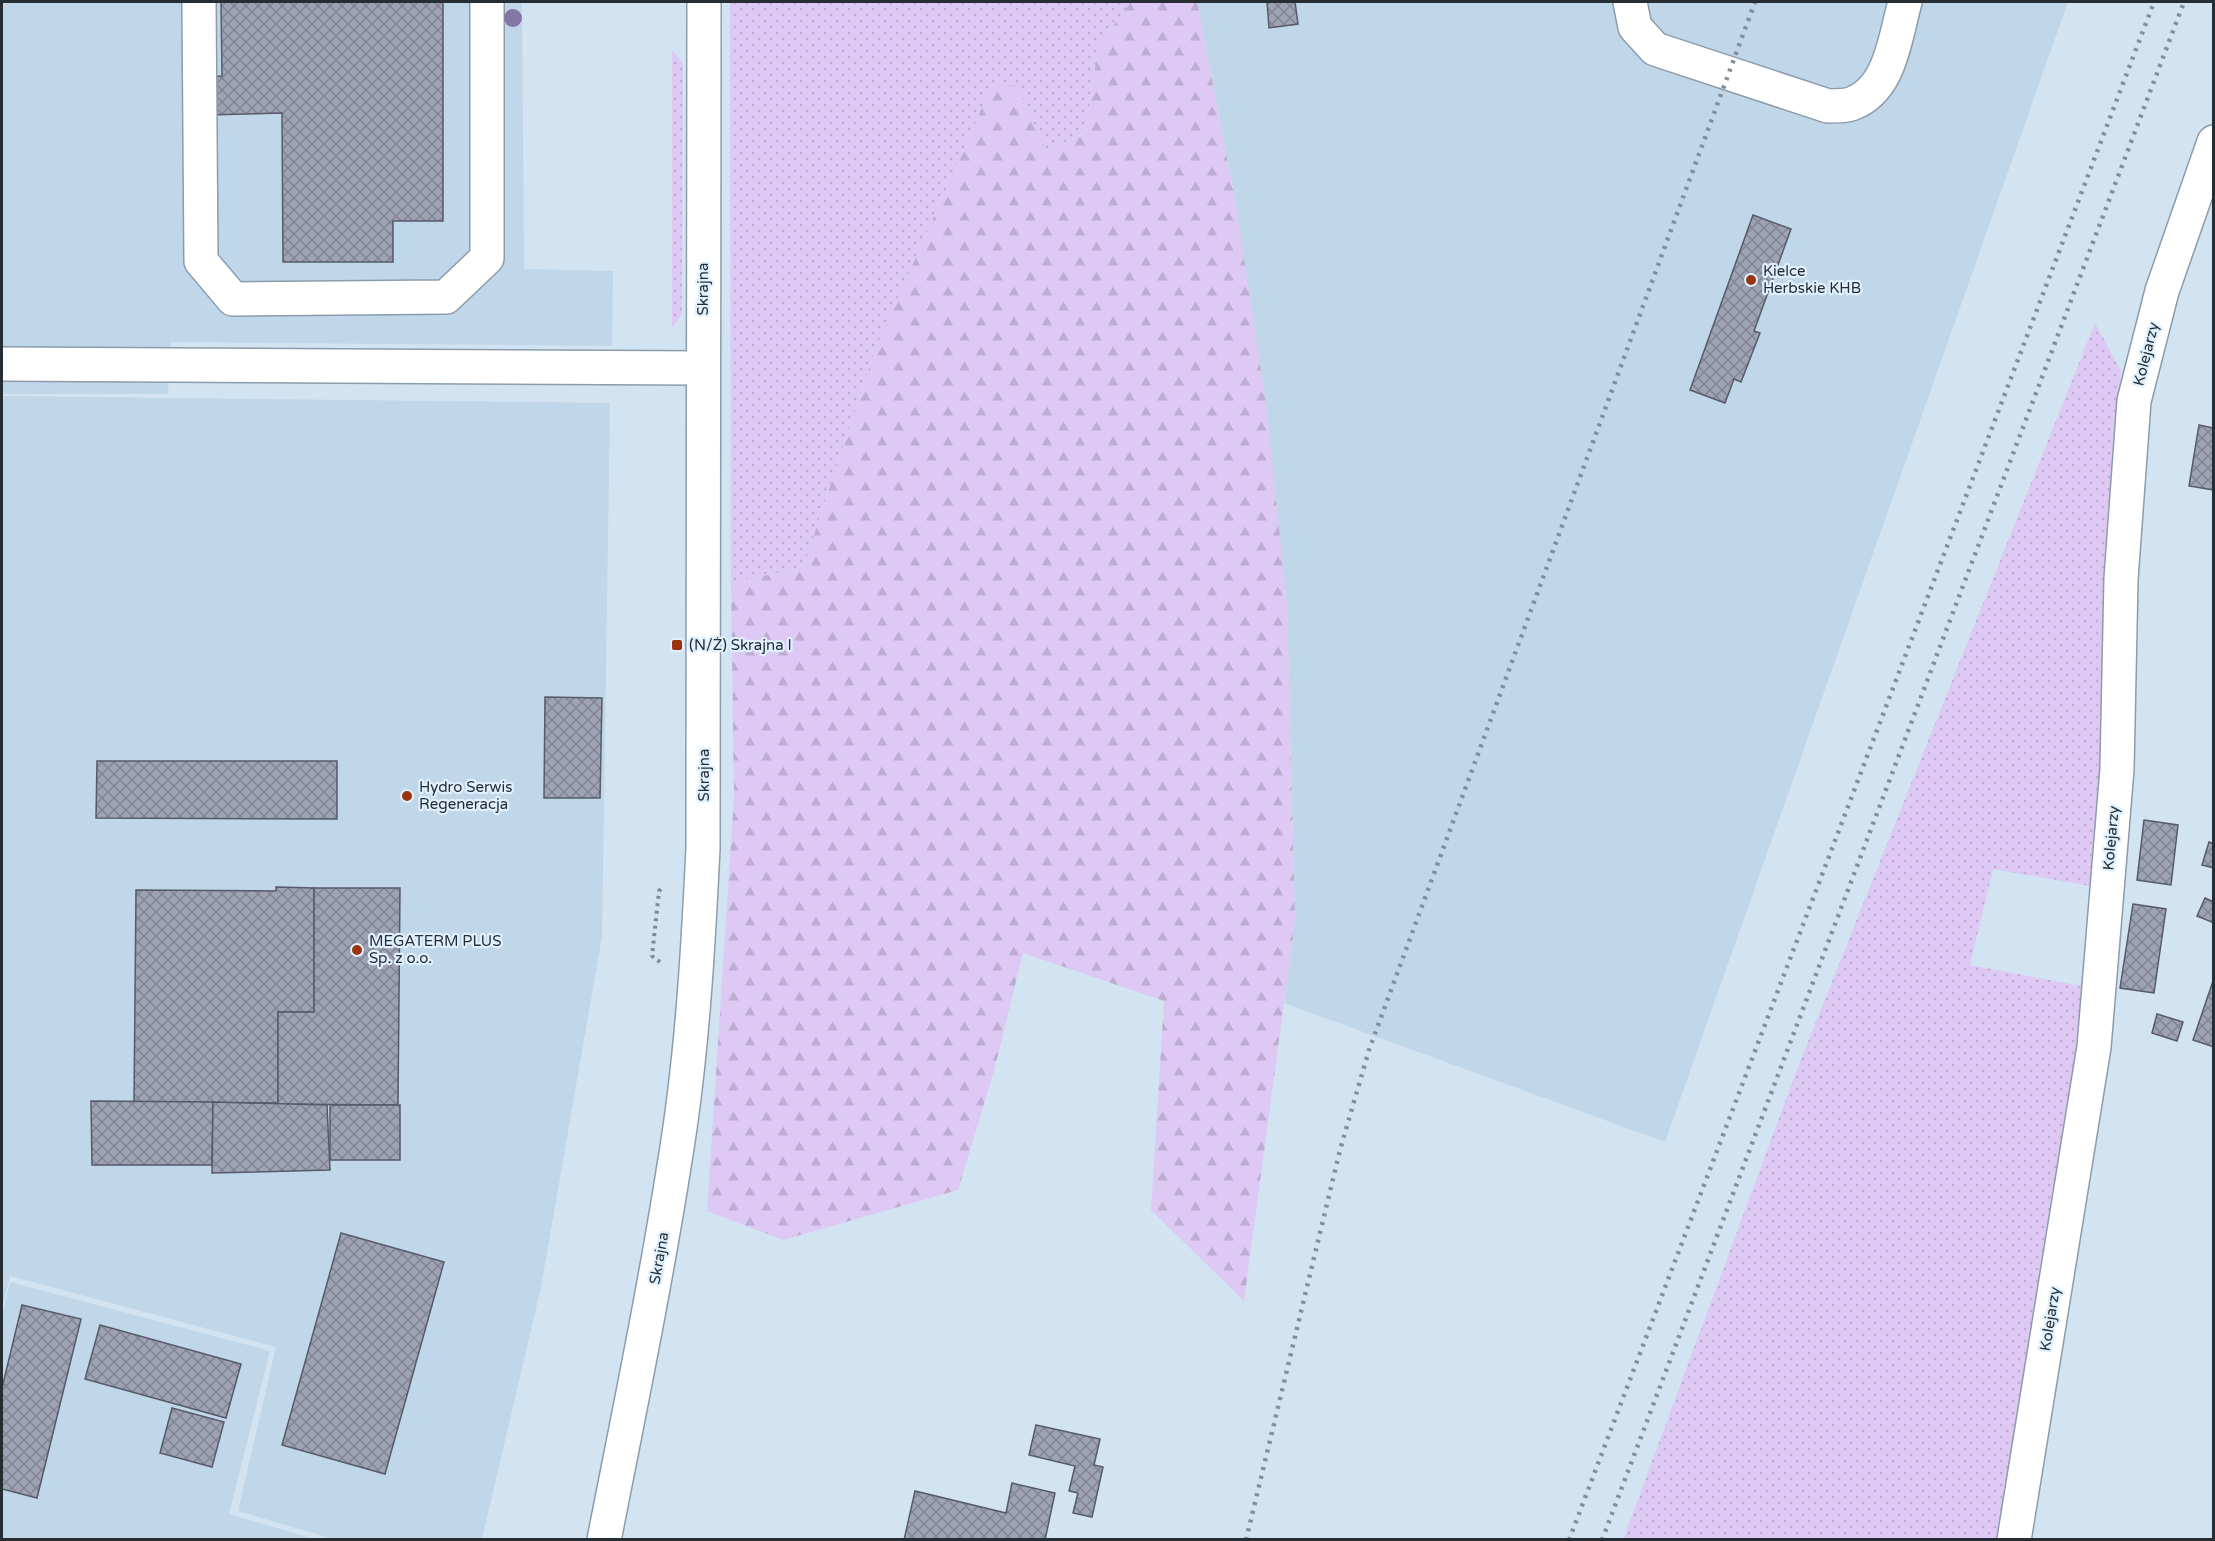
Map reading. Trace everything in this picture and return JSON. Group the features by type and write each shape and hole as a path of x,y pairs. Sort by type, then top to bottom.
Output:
{"street":[{"path":"199,2 201,261 233,299 446,297 487,258 487,2"},
{"name":"Skrajna","path":"604,1539 676,1159 696,978 703,848 704,2"},
{"path":"1630,2 1635,27 1655,49 1828,106 1851,104 1870,93 1882,80 1905,2"},
{"name":"Kolejarzy","path":"2014,1539 2094,1047 2117,769 2121,579 2134,401 2162,291 2214,142"},
{"path":"2,364 703,368"}],"shaded area":[{"path":"2,2 522,2 524,269 613,271 612,346 171,342 168,394 2,394"},
{"path":"1197,2 2068,2 1665,1142 1284,1003 1295,921 1287,604 1236,205"},
{"path":"2,396 610,403 602,936 541,1287 482,1539 334,1539 238,1511 276,1347 10,1276 2,1308"},
{"path":"10,1282 270,1351 229,1514 314,1539 2,1540 2,1317"}],"green space":[{"path":"730,2 1131,2 1098,46 1086,132 1046,151 1017,85 992,85 875,350 803,568 731,582"},
{"path":"1131,2 1197,2 1236,205 1266,404 1287,604 1295,921 1244,1301 1151,1210 1164,1001 1023,953 994,1071 958,1190 783,1240 707,1211 734,797 731,582 803,568 875,350 992,85 1017,85 1046,151 1086,133 1098,46"},
{"path":"672,50 683,64 682,314 672,328"},
{"path":"2095,323 2121,371 2110,489 2101,779 2090,886 1993,869 1970,965 2081,986 2079,1053 2003,1539 1623,1540 1798,1067"}],"building":[{"path":"221,2 443,2 443,221 393,221 393,262 283,262 282,113 207,115 207,77 222,76"},
{"path":"1267,2 1295,2 1298,24 1269,28"},
{"name":"Kielce Herbskie KHB","path":"1753,215 1791,229 1754,331 1760,333 1741,382 1734,379 1725,403 1690,390"},
{"path":"2199,425 2214,428 2214,490 2189,486"},
{"path":"545,697 602,698 600,798 544,798"},
{"path":"97,761 337,761 337,819 96,818"},
{"path":"2144,820 2178,825 2171,885 2137,880"},
{"path":"2209,842 2214,844 2214,868 2202,865"},
{"path":"276,887 314,888 314,1012 278,1012 278,1103 134,1102 136,890 276,891"},
{"name":"MEGATERM PLUS Sp. z o.o.","path":"314,888 400,888 398,1105 278,1104 278,1012 314,1012"},
{"path":"2205,898 2214,902 2214,923 2197,916"},
{"path":"2133,904 2166,909 2154,993 2120,988"},
{"path":"2214,978 2214,1047 2193,1040"},
{"path":"2157,1014 2183,1022 2177,1041 2152,1033"},
{"path":"91,1101 213,1102 212,1165 92,1165"},
{"path":"213,1102 327,1105 330,1170 212,1173"},
{"path":"330,1105 400,1105 400,1160 330,1160"},
{"path":"341,1233 444,1262 385,1474 282,1445"},
{"path":"22,1305 81,1319 37,1498 2,1489 2,1388"},
{"path":"100,1325 241,1364 226,1418 85,1379"},
{"path":"172,1408 224,1422 212,1467 160,1453"},
{"path":"1036,1425 1100,1439 1094,1465 1103,1467 1092,1517 1073,1513 1078,1493 1069,1491 1075,1466 1029,1455"},
{"path":"1012,1483 1055,1493 1045,1540 904,1540 915,1491 1006,1513"}],"railway":[{"path":"1246,1540 1340,1150 1369,1050 1755,2"},
{"path":"1569,1540 2154,2"},
{"path":"1602,1540 2184,2"}],"place":[{"name":"Kielce Herbskie KHB","path":"1751,280"},
{"name":"(N/Ż) Skrajna I","path":"677,645"},
{"name":"Hydro Serwis Regeneracja","path":"407,796"},
{"name":"MEGATERM PLUS Sp. z o.o.","path":"357,950"}]}
